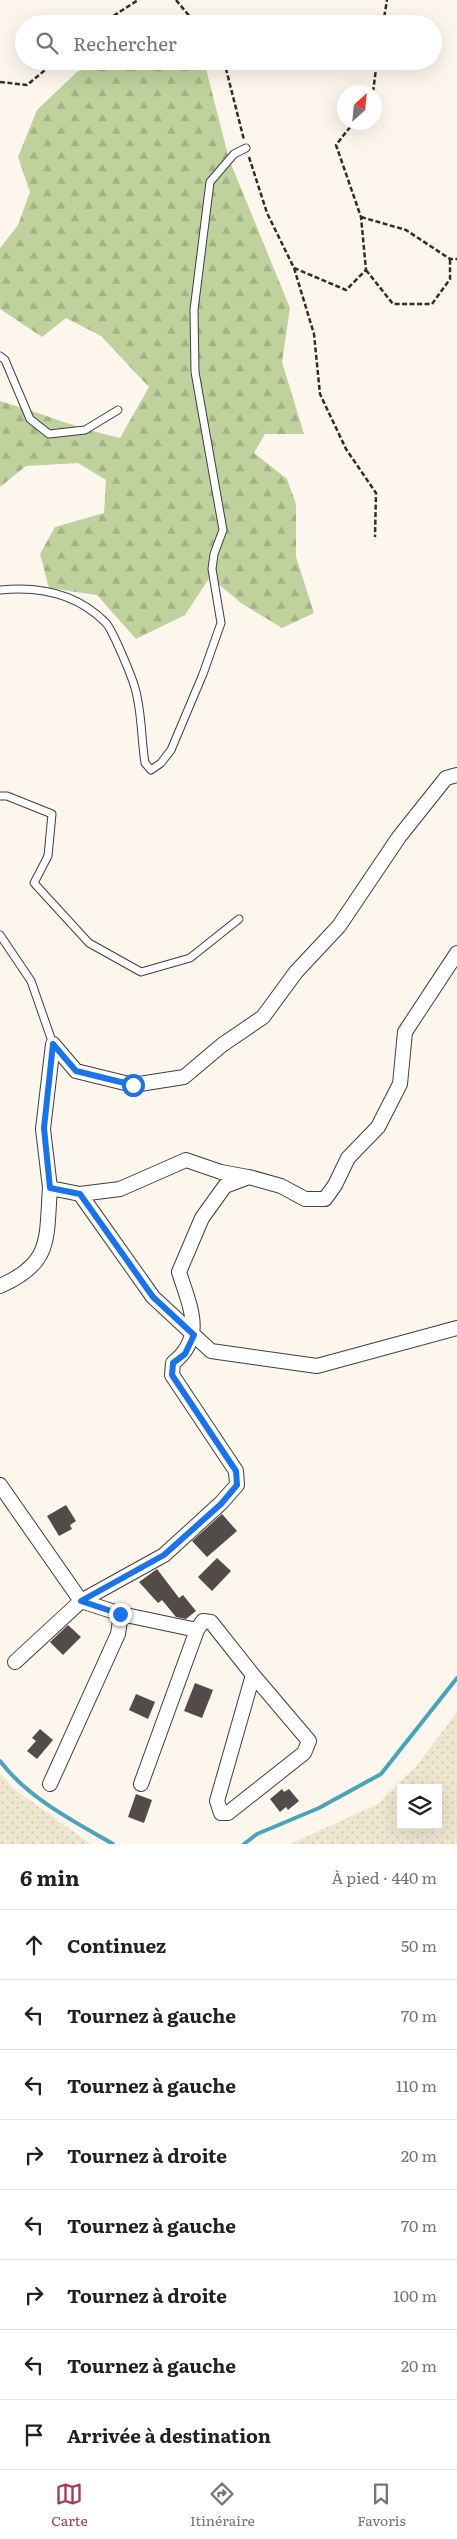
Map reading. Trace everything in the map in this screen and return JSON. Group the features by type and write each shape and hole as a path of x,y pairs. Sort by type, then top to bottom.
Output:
{"street":[{"path":"53,1044 76,1071 133,1085 184,1077 222,1045 263,1017 296,972 339,926 405,830 446,778 457,775"},
{"path":"50,1188 80,1194 120,1189 186,1160 221,1172 281,1186 305,1198 325,1199 335,1185 348,1158 378,1127 400,1084 405,1032 457,953"},
{"path":"0,1286 36,1264 46,1248 50,1188 44,1128 53,1044"},
{"path":"15,1662 81,1601 164,1555 221,1504 237,1485 236,1471 172,1375 173,1363 185,1354 194,1335 189,1305 179,1272 202,1218 225,1186 249,1177"},
{"path":"80,1194 153,1297 211,1351 317,1366 457,1328"},
{"path":"0,1485 81,1601 120,1614 197,1630"},
{"path":"50,1784 118,1634 120,1614"},
{"path":"142,1784 197,1630 203,1621 211,1622 252,1675 310,1741 308,1747 228,1813 221,1813 217,1801 252,1675"}],"lane":[{"path":"0,590 26,587 54,592 82,604 107,623 135,688 145,763 152,770 161,763 171,750 182,725 221,623 212,569 214,554 223,530 196,372 194,310 210,182 234,154 246,148"},
{"path":"0,356 5,360 30,419 49,434 85,430 118,410"},
{"path":"0,796 7,796 52,814 48,856 34,883 90,943 141,972 190,958 239,919"},
{"path":"0,935 31,981 53,1044"}],"path":[{"path":"115,15 138,0"},
{"path":"176,0 188,15"},
{"path":"384,15 387,0"},
{"path":"0,82 27,85 45,70"},
{"path":"226,70 246,148 268,213 294,268 314,334 320,394 346,449 376,493 375,537"},
{"path":"374,85 377,70"},
{"path":"348,130 336,145 361,217 366,270 393,304 432,304 450,279 450,260"},
{"path":"361,217 406,230 450,260 457,259"},
{"path":"294,268 346,290 366,270"}],"shaded area":[{"path":"457,1712 457,1844 290,1844 378,1804 397,1785 397,1829 442,1829 442,1784 398,1784 417,1765"},
{"path":"0,1773 14,1789 91,1844 0,1844"}],"green space":[{"path":"81,70 206,70 229,159 290,308 282,362 304,434 265,434 254,453 287,479 296,504 296,557 314,613 282,628 241,603 210,577 185,615 136,639 97,595 49,588 40,554 55,527 104,513 106,480 78,463 26,466 0,487 0,401 120,438 149,387 101,336 66,318 42,337 0,309 0,248 18,225 30,192 18,157 37,110"}],"building":[{"path":"66,1505 76,1521 70,1525 72,1529 59,1536 47,1516"},
{"path":"222,1514 237,1531 207,1557 192,1541"},
{"path":"217,1558 231,1571 212,1591 198,1577"},
{"path":"157,1569 179,1598 183,1595 196,1611 186,1619 176,1617 162,1600 158,1603 139,1582"},
{"path":"68,1625 81,1637 63,1655 50,1642"},
{"path":"195,1683 213,1690 202,1718 184,1711"},
{"path":"136,1694 155,1702 148,1719 129,1710"},
{"path":"40,1729 53,1740 37,1759 27,1751 36,1741 32,1738"},
{"path":"282,1789 284,1792 289,1789 299,1801 288,1810 286,1807 280,1812 270,1799"},
{"path":"136,1794 152,1800 144,1823 128,1817"}],"waterway":[{"path":"244,1844 257,1834 319,1808 381,1774 457,1678"},
{"path":"0,1761 24,1786 52,1808 113,1844"}],"route":[{"path":"120,1614 81,1601 164,1555 221,1504 237,1485 236,1471 172,1375 173,1363 185,1354 194,1335 153,1297 80,1194 50,1188 44,1128 53,1044 76,1071 133,1085"}]}
